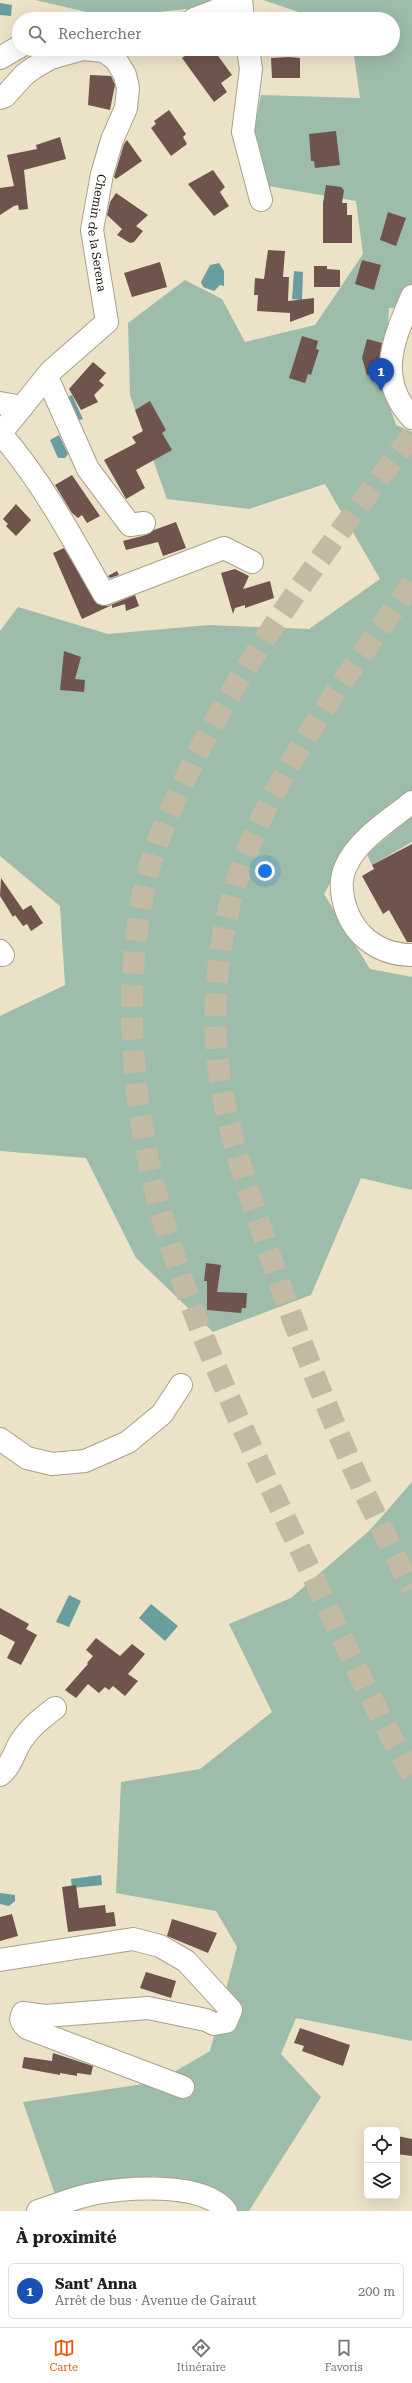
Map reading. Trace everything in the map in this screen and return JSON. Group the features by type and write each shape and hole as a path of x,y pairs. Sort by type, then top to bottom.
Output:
{"street":[{"path":"212,12 233,0"},
{"path":"241,0 243,12"},
{"path":"0,58 12,51"},
{"name":"Chemin de la Serena","path":"0,98 5,96 24,75 35,67 51,58 58,56"},
{"name":"Chemin de la Serena","path":"0,433 47,377 107,322 92,230 102,174 112,140 126,108 128,88 125,75 116,60 111,56"},
{"path":"249,56 251,69 242,132 261,200"},
{"path":"412,296 395,336 390,365 394,391 412,418"},
{"path":"47,377 88,469 130,525 144,523"},
{"path":"0,403 22,407"},
{"path":"0,433 25,463 70,535 104,594 224,548 252,562"},
{"path":"412,802 366,840 346,865 341,881 346,909 353,925 365,940 378,948 397,955 412,955"},
{"path":"0,1439 27,1458 52,1464 85,1461 128,1442 162,1414 181,1385"},
{"path":"0,1775 6,1771 20,1742 33,1724 55,1708"},
{"path":"0,1960 133,1939 160,1946 186,1961 231,2010 226,2022 214,2024 206,2020 148,2008 45,2016 23,2013 20,2017 21,2021 27,2028 183,2087"},
{"path":"38,2211 89,2195 162,2187 202,2195 221,2204 226,2211"}],"green space":[{"path":"35,0 213,0 203,7 159,12 87,12"},
{"path":"263,0 412,0 412,307 389,308 384,390 396,425 412,432 412,793 352,844 324,894 370,969 412,977 412,1190 361,1178 311,1295 213,1332 136,1258 86,1158 0,1151 0,1016 65,985 60,906 0,856 0,631 18,607 108,634 209,625 309,629 380,579 325,484 249,509 167,499 130,395 128,323 185,280 222,299 245,342 315,325 363,254 356,201 268,186 254,130 261,95 360,98 354,56 400,56 400,12 298,12"},
{"path":"412,816 412,842 372,865 367,854"},
{"path":"412,1482 412,2041 296,2018 281,2054 321,2097 249,2211 226,2211 155,2176 57,2200 23,2102 157,2082 210,2051 237,1947 216,1911 116,1893 121,1782 200,1769 272,1712 229,1624 291,1598 370,1530"}],"water":[{"path":"0,3 12,5 11,16 0,15"},
{"path":"219,263 224,271 224,286 220,285 214,291 203,287 201,282 210,265"},
{"path":"294,271 303,272 302,300 292,299"},
{"path":"72,395 83,419 74,421 63,399"},
{"path":"59,435 68,454 65,458 58,458 50,440"},
{"path":"69,1595 81,1601 69,1627 56,1622"},
{"path":"151,1604 178,1626 165,1641 139,1618"},
{"path":"101,1875 102,1885 72,1888 71,1879"},
{"path":"0,1893 15,1895 15,1901 9,1906 0,1904"}],"building":[{"path":"185,56 218,56 232,75 221,83 227,92 214,102 182,58"},
{"path":"271,58 300,58 300,78 272,78"},
{"path":"90,75 111,76 115,85 110,110 88,105"},
{"path":"169,110 186,134 183,137 187,144 171,156 151,128 156,124 154,121"},
{"path":"336,131 340,165 315,168 314,161 311,161 309,134"},
{"path":"60,137 66,159 24,170 28,209 19,210 18,205 0,215 0,188 14,186 7,155 37,149 36,145"},
{"path":"127,140 142,161 116,179 114,177 124,144"},
{"path":"213,170 225,187 220,192 229,206 214,216 188,184"},
{"path":"326,185 341,187 344,190 342,203 347,203 347,215 352,215 352,243 323,243 323,203"},
{"path":"116,193 148,215 136,226 143,231 134,242 130,243 117,235 122,229 107,215 110,202"},
{"path":"388,212 406,218 396,246 380,240"},
{"path":"268,250 285,251 283,277 289,277 288,301 314,298 314,313 290,322 290,313 257,311 258,295 254,295 255,278 264,279"},
{"path":"362,260 381,265 374,290 355,284"},
{"path":"160,262 167,287 132,297 124,273"},
{"path":"314,266 327,266 327,269 340,270 340,287 314,287"},
{"path":"302,336 318,341 316,349 319,350 311,375 308,374 305,383 289,378"},
{"path":"367,339 382,343 379,371 367,375 362,358"},
{"path":"93,362 106,373 99,381 104,385 94,395 98,402 81,410 69,389"},
{"path":"150,401 166,430 162,433 172,450 136,470 145,488 126,499 104,460 136,443 132,437 143,431 135,410"},
{"path":"72,475 100,516 87,523 82,515 78,518 72,513 55,485"},
{"path":"16,504 31,520 16,536 6,526 8,524 3,519"},
{"path":"176,522 186,548 163,556 158,542 126,550 123,541 146,535 154,530"},
{"path":"64,548 97,604 108,606 135,595 139,606 126,611 125,604 112,608 112,605 82,619 53,553"},
{"path":"235,569 249,576 243,589 270,581 274,598 245,608 245,605 235,608 233,614 221,573"},
{"path":"117,571 119,575 110,578 108,576"},
{"path":"64,651 81,657 75,679 85,680 84,692 60,690"},
{"path":"412,844 412,942 407,942 389,910 383,914 362,876 374,869 372,865"},
{"path":"1,878 23,910 31,905 43,923 31,931 27,924 23,926 15,915 13,917 0,896"},
{"path":"206,1263 221,1265 217,1292 247,1293 246,1308 242,1308 241,1313 207,1310 207,1281 204,1281"},
{"path":"0,1608 29,1624 26,1629 37,1635 21,1665 7,1658 15,1642 0,1634"},
{"path":"96,1638 120,1656 132,1644 145,1654 128,1674 138,1681 125,1696 113,1686 109,1690 105,1687 99,1693 88,1684 76,1698 65,1690 88,1664 87,1663 93,1656 86,1650"},
{"path":"76,1885 79,1908 105,1905 106,1913 114,1912 116,1926 68,1932 62,1887"},
{"path":"12,1914 18,1936 0,1941 0,1917"},
{"path":"172,1919 217,1933 208,1953 167,1936"},
{"path":"146,1972 176,1981 171,1998 140,1988"},
{"path":"300,2028 350,2045 343,2066 302,2051 304,2046 294,2043"},
{"path":"53,2053 93,2066 91,2075 77,2073 77,2076 60,2073 60,2075 22,2068 24,2057 52,2061"},
{"path":"400,2137 412,2139 412,2156 400,2154"}],"tunnel":[{"path":"412,435 326,551 271,630 220,712 197,754 157,843 148,874 137,928 132,1002 135,1074 145,1145 161,1214 183,1281 208,1347 266,1478 366,1689 412,1775"},
{"path":"412,583 305,739 268,805 252,839 234,888 222,939 216,991 215,1017 218,1067 232,1138 271,1260 341,1441 412,1589"}],"place":[{"name":"Sant' Anna","path":"381,391"}]}
